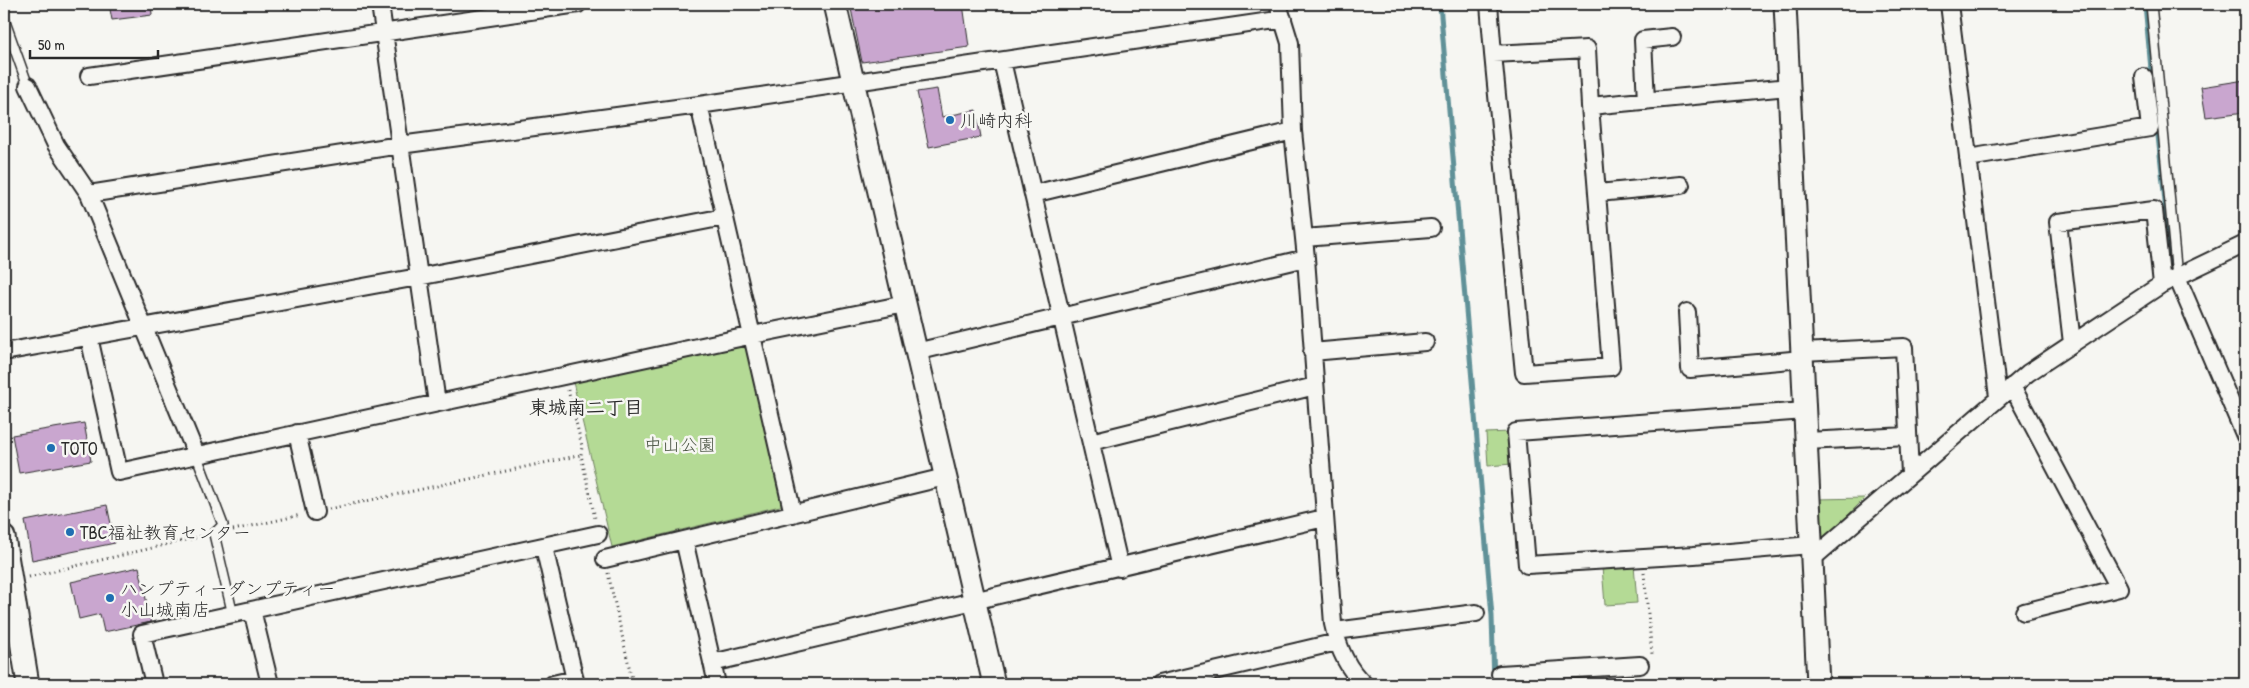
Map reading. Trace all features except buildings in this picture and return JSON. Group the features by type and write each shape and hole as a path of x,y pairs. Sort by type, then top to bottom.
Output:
{"street":[{"path":"380,4 437,403"},
{"path":"89,76 578,4"},
{"path":"835,4 994,684"},
{"path":"1489,4 1493,54 1524,373 1612,367 1587,49 1493,54"},
{"path":"1785,4 1818,684"},
{"path":"1949,4 1998,398"},
{"path":"89,194 400,145 700,105 852,81 1002,61 1281,11 1290,43 1293,132 1306,258 1324,518 1336,636 1354,681"},
{"path":"1646,101 1643,40 1672,37"},
{"path":"1002,61 1120,568"},
{"path":"1968,158 2150,128 2144,77"},
{"path":"28,86 56,145 89,194 196,454"},
{"path":"1590,106 1789,87"},
{"path":"700,105 793,514"},
{"path":"1033,194 1293,132"},
{"path":"1598,194 1681,185"},
{"path":"2072,343 2058,222 2154,210 2169,280 2245,436"},
{"path":"4,352 418,277 724,217"},
{"path":"1304,238 1431,228"},
{"path":"1805,411 1516,432 1527,565 1643,558 1812,552 1910,474 2028,372 2169,280 2245,244"},
{"path":"916,352 1306,258"},
{"path":"89,337 119,472 753,335 906,304"},
{"path":"1686,312 1690,369 1802,355 1904,347 1910,474"},
{"path":"1312,352 1425,342"},
{"path":"1091,442 1315,386"},
{"path":"2012,386 2119,588 2024,612"},
{"path":"297,433 314,512"},
{"path":"1806,441 1908,436"},
{"path":"605,559 945,477"},
{"path":"712,664 1324,518"},
{"path":"154,684 142,634 598,534"},
{"path":"4,537 28,684"},
{"path":"684,540 717,684"},
{"path":"544,547 575,682 552,684"},
{"path":"252,610 270,684"},
{"path":"1159,684 1336,636 1476,613"},
{"path":"1500,674 1570,677 1648,665"}],"lane":[{"path":"2151,4 2169,280"},
{"path":"4,19 28,86"},
{"path":"196,454 223,525 214,534 232,615"}],"path":[{"path":"11,581 214,534 581,455 582,446 565,377"},
{"path":"1643,558 1648,665 1652,684"}],"green space":[{"name":"中山公園","path":"740,344 748,351 784,505 612,547 573,382"},
{"path":"1510,432 1512,464 1488,466 1486,433"},
{"path":"1865,498 1819,544 1817,499"},
{"path":"1634,564 1637,603 1605,605 1602,567"}],"waterway":[{"path":"1440,4 1492,616 1494,684"},
{"path":"2145,4 2152,80"},
{"path":"2157,126 2173,277"},
{"path":"2241,438 2245,448"}],"place":[{"name":"川崎内科","path":"950,120"},
{"name":"TOTO","path":"51,448"},
{"name":"TBC福祉教育センター","path":"70,532"},
{"name":"ハンプティーダンプティー 小山城南店","path":"110,598"}],"district":[{"name":"東城南二丁目","path":"586,407"}]}
